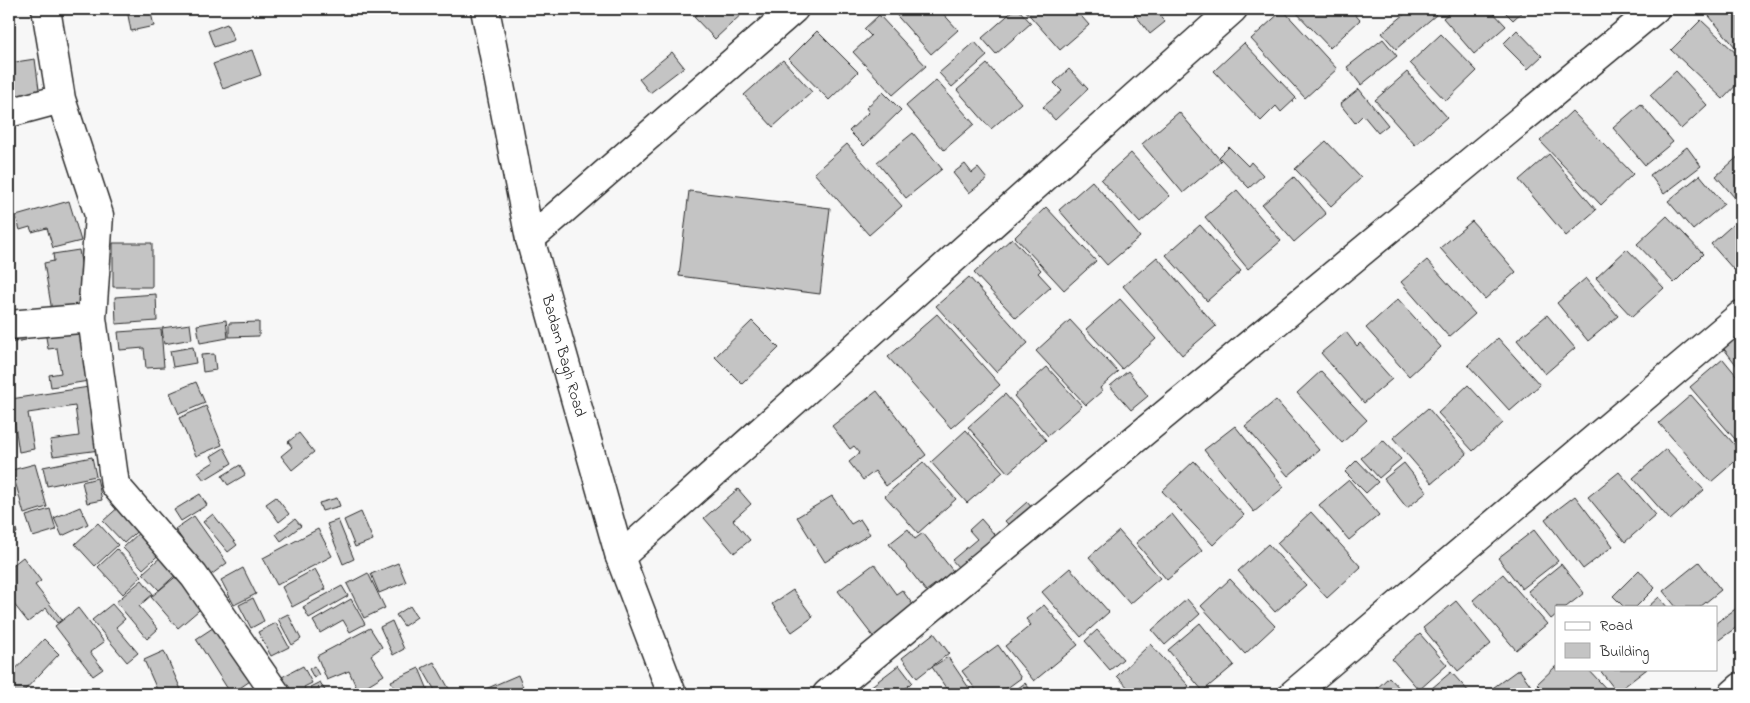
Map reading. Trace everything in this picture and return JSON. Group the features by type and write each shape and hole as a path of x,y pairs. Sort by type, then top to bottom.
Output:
{"street":[{"path":"46,9 61,99 99,215 92,318 114,485 194,576 276,694"},
{"name":"Badam Bagh Road","path":"485,9 530,238 620,557 672,694"},
{"path":"530,238 794,9"},
{"path":"620,557 1233,9"},
{"path":"827,694 1655,9"},
{"path":"9,112 61,99"},
{"path":"1293,694 1741,315"},
{"path":"9,325 92,318"},
{"path":"1733,694 1741,687"}],"building":[{"path":"150,9 154,26 131,31 127,10"},
{"path":"703,9 747,9 715,39 694,17"},
{"path":"891,9 939,9 958,30 931,54"},
{"path":"1015,9 1018,9 1031,23 996,54 982,38"},
{"path":"1024,9 1075,9 1089,25 1060,50"},
{"path":"1131,9 1155,9 1165,22 1150,34"},
{"path":"1293,9 1350,9 1360,20 1330,48"},
{"path":"1411,9 1430,9 1436,15 1396,49 1382,33"},
{"path":"1454,9 1490,9 1506,26 1474,54 1443,18"},
{"path":"1502,9 1525,9 1513,20"},
{"path":"1741,9 1741,54 1704,10"},
{"path":"1283,10 1337,69 1305,98 1251,39"},
{"path":"879,15 926,66 893,95 853,52 871,36 864,29"},
{"path":"1701,20 1741,58 1741,80 1723,99 1671,50"},
{"path":"227,24 234,40 214,47 208,31"},
{"path":"1517,30 1542,56 1528,69 1503,44"},
{"path":"817,31 858,72 829,100 789,59"},
{"path":"1441,34 1477,71 1446,101 1410,63"},
{"path":"1383,39 1397,56 1361,85 1347,67"},
{"path":"975,42 987,56 952,87 939,73"},
{"path":"1244,43 1296,98 1281,112 1276,106 1261,121 1214,71"},
{"path":"252,50 261,75 223,89 213,64"},
{"path":"672,52 684,67 650,93 639,79"},
{"path":"35,59 40,97 9,101 9,63"},
{"path":"783,60 812,92 773,127 744,95"},
{"path":"987,64 1021,103 991,129 957,90"},
{"path":"1069,69 1088,89 1055,120 1043,107 1062,91 1054,83"},
{"path":"1676,71 1707,105 1681,129 1650,95"},
{"path":"1407,72 1447,117 1415,145 1375,100"},
{"path":"936,80 974,124 944,150 906,106"},
{"path":"1359,89 1388,125 1378,133 1363,115 1355,123 1340,104"},
{"path":"883,92 901,110 864,146 849,131 869,112 866,108"},
{"path":"1641,104 1673,142 1645,165 1613,128"},
{"path":"1572,111 1633,174 1601,205 1540,141"},
{"path":"1179,112 1221,161 1183,193 1142,144"},
{"path":"913,133 942,169 906,198 877,162"},
{"path":"1326,141 1361,178 1331,206 1295,169"},
{"path":"847,144 902,206 869,235 814,173"},
{"path":"1229,147 1248,166 1251,162 1263,175 1249,188 1219,157"},
{"path":"1687,147 1701,166 1664,194 1650,175"},
{"path":"1131,153 1170,196 1140,223 1101,180"},
{"path":"1549,154 1596,210 1566,236 1519,180"},
{"path":"1741,154 1741,205 1716,176"},
{"path":"965,164 972,173 978,168 987,179 969,193 953,173"},
{"path":"1700,175 1724,204 1693,230 1668,201"},
{"path":"1294,177 1326,214 1294,242 1262,205"},
{"path":"1092,181 1140,237 1107,265 1059,210"},
{"path":"1237,190 1281,241 1248,269 1205,217"},
{"path":"689,191 830,208 820,294 679,276"},
{"path":"69,201 81,241 53,248 47,228 32,232 30,227 20,230 16,216"},
{"path":"1046,207 1096,261 1064,290 1015,237"},
{"path":"1667,216 1703,254 1674,283 1637,244"},
{"path":"1738,220 1741,223 1741,264 1734,270 1711,244"},
{"path":"1472,221 1516,272 1485,299 1440,248"},
{"path":"1200,225 1241,271 1207,301 1166,255"},
{"path":"1012,238 1041,270 1038,273 1051,287 1016,318 974,273"},
{"path":"113,243 152,243 152,287 113,287"},
{"path":"1627,249 1664,288 1632,317 1596,278"},
{"path":"79,250 89,311 53,317 44,263 54,261 53,254"},
{"path":"1157,257 1216,326 1182,355 1123,286"},
{"path":"1427,260 1475,314 1449,337 1401,282"},
{"path":"969,277 1028,343 996,372 936,306"},
{"path":"1586,278 1618,316 1588,341 1557,303"},
{"path":"156,294 157,321 116,324 115,297"},
{"path":"1120,299 1156,339 1122,369 1086,329"},
{"path":"1398,299 1441,347 1409,376 1366,328"},
{"path":"937,314 1000,385 951,428 888,357"},
{"path":"1547,315 1575,348 1545,374 1517,340"},
{"path":"226,320 228,338 200,343 197,325"},
{"path":"1070,320 1118,372 1100,388 1102,391 1086,405 1036,351"},
{"path":"752,321 779,348 742,384 715,357"},
{"path":"259,322 259,336 229,337 229,323"},
{"path":"85,324 95,380 51,387 49,375 61,373 57,348 48,349 45,331"},
{"path":"190,324 192,339 164,344 162,328"},
{"path":"24,327 26,340 9,343 9,329"},
{"path":"161,329 164,367 146,368 144,348 120,350 118,332"},
{"path":"1741,329 1741,371 1721,345"},
{"path":"1346,332 1357,346 1360,343 1392,379 1364,403 1321,353"},
{"path":"1498,338 1540,385 1510,411 1468,365"},
{"path":"9,345 12,380 9,380"},
{"path":"193,347 196,363 173,367 170,351"},
{"path":"214,354 216,370 203,372 201,355"},
{"path":"1723,359 1741,381 1741,446 1690,387"},
{"path":"1047,367 1082,406 1048,436 1014,396"},
{"path":"1128,371 1148,396 1131,410 1110,386"},
{"path":"1321,371 1367,420 1342,443 1297,393"},
{"path":"196,382 205,403 179,414 170,393"},
{"path":"1468,385 1503,423 1473,451 1438,413"},
{"path":"89,387 100,450 53,456 50,440 79,436 75,406 28,413 34,449 19,452 11,399"},
{"path":"877,391 926,455 886,486 875,471 863,480 849,462 860,453 854,446 850,449 832,426"},
{"path":"1005,394 1046,440 1008,473 968,427"},
{"path":"1691,395 1741,452 1741,456 1711,482 1659,423"},
{"path":"1276,400 1319,450 1288,476 1245,426"},
{"path":"206,406 222,445 196,456 179,418"},
{"path":"1428,408 1467,454 1432,483 1393,438"},
{"path":"1235,426 1284,487 1254,512 1204,450"},
{"path":"966,430 1003,472 967,503 931,462"},
{"path":"299,433 314,452 292,470 281,456 292,447 288,442"},
{"path":"1383,440 1401,459 1379,478 1361,458"},
{"path":"224,448 232,463 204,480 198,472 214,462 211,456"},
{"path":"1666,449 1704,490 1670,520 1633,478"},
{"path":"92,457 96,476 47,486 43,467"},
{"path":"1357,460 1378,482 1366,493 1345,472"},
{"path":"1194,461 1244,515 1213,545 1162,491"},
{"path":"923,462 956,499 918,533 885,496"},
{"path":"1404,463 1427,492 1407,508 1384,479"},
{"path":"35,464 47,507 24,514 12,470"},
{"path":"240,465 245,475 228,485 222,476"},
{"path":"1619,472 1656,515 1625,542 1588,497"},
{"path":"97,478 102,500 87,503 82,482"},
{"path":"1349,480 1379,515 1349,540 1319,505"},
{"path":"738,489 751,504 733,520 750,540 734,553 704,518"},
{"path":"200,494 207,505 181,521 174,510"},
{"path":"832,496 851,524 860,519 870,534 825,562 797,517"},
{"path":"1575,496 1613,546 1583,569 1545,519"},
{"path":"276,497 289,514 279,522 266,504"},
{"path":"337,498 340,506 322,511 319,503"},
{"path":"1027,502 1038,515 1016,533 1005,521"},
{"path":"121,505 142,527 124,543 103,521"},
{"path":"80,507 88,524 62,536 54,518"},
{"path":"50,509 56,530 33,537 26,516"},
{"path":"11,510 17,533 9,535 9,511"},
{"path":"361,512 373,540 355,547 344,520"},
{"path":"1311,512 1361,567 1327,598 1277,543"},
{"path":"213,514 237,545 228,552 203,522"},
{"path":"1172,514 1202,551 1167,580 1136,543"},
{"path":"194,516 227,563 208,577 175,529"},
{"path":"295,519 301,526 281,541 276,534"},
{"path":"981,519 1001,542 964,574 952,560 977,539 969,530"},
{"path":"338,520 354,559 343,564 327,524"},
{"path":"98,523 118,545 95,566 75,544"},
{"path":"144,528 164,550 143,569 123,548"},
{"path":"318,529 332,556 277,585 263,558"},
{"path":"908,529 915,539 923,533 953,571 926,591 889,544"},
{"path":"1534,530 1558,561 1522,589 1498,558"},
{"path":"1119,531 1160,578 1130,604 1089,557"},
{"path":"1268,544 1306,585 1275,612 1238,571"},
{"path":"117,549 142,576 123,594 98,567"},
{"path":"164,554 180,571 159,590 143,573"},
{"path":"23,557 41,581 35,585 62,620 57,623 46,608 28,622 9,598 9,568"},
{"path":"1699,562 1721,590 1701,606 1675,606 1663,591"},
{"path":"398,563 406,582 379,593 371,574"},
{"path":"874,564 896,594 902,590 916,609 875,639 838,591"},
{"path":"1561,564 1584,593 1567,606 1555,606 1555,616 1551,619 1528,591"},
{"path":"243,568 256,594 234,605 221,580"},
{"path":"1070,568 1109,612 1081,637 1042,592"},
{"path":"315,569 326,589 292,607 282,587"},
{"path":"1639,570 1655,588 1637,606 1623,606 1613,596"},
{"path":"368,573 385,608 364,618 347,584"},
{"path":"179,574 205,605 178,628 151,597"},
{"path":"1503,574 1547,624 1516,650 1473,600"},
{"path":"1230,579 1275,626 1245,654 1201,606"},
{"path":"142,580 153,594 139,606 158,629 147,639 116,602"},
{"path":"342,586 348,596 309,618 303,607"},
{"path":"793,590 813,617 792,632 772,604"},
{"path":"1659,597 1666,606 1649,606"},
{"path":"253,598 264,621 251,628 239,605"},
{"path":"351,599 365,624 350,632 343,620 320,633 313,621"},
{"path":"1187,599 1200,614 1165,645 1152,630"},
{"path":"1456,601 1491,644 1458,671 1423,628"},
{"path":"112,604 125,619 116,627 138,653 127,662 92,620"},
{"path":"1044,605 1078,645 1034,681 1005,646 1031,625 1026,619"},
{"path":"1741,605 1741,624 1718,641 1718,622"},
{"path":"410,606 417,617 404,626 396,615"},
{"path":"78,608 104,642 90,652 103,669 93,676 55,626"},
{"path":"288,614 301,639 292,645 278,619"},
{"path":"392,621 404,649 393,655 380,627"},
{"path":"222,622 256,677 231,694 196,639"},
{"path":"276,623 289,647 271,656 258,632"},
{"path":"1200,623 1234,665 1203,691 1168,650"},
{"path":"370,628 382,647 371,655 384,675 358,691 349,671 327,680 317,656"},
{"path":"1097,630 1123,659 1110,670 1085,641"},
{"path":"934,633 949,653 917,678 902,658"},
{"path":"1420,634 1447,665 1419,690 1392,659"},
{"path":"44,639 59,654 21,694 11,694 9,692 9,676"},
{"path":"1150,644 1189,686 1180,694 1134,694 1117,676"},
{"path":"998,645 1021,678 999,694 979,694 962,671"},
{"path":"164,651 183,694 159,694 144,660"},
{"path":"948,657 973,694 950,694 932,667"},
{"path":"434,662 452,694 437,694 422,668"},
{"path":"899,665 912,682 906,688 911,694 861,694"},
{"path":"303,666 312,683 304,687 308,694 291,694 282,677"},
{"path":"314,666 319,675 314,678 309,669"},
{"path":"1555,667 1555,670 1589,670 1611,694 1547,694 1537,684"},
{"path":"419,668 428,690 418,694 397,694 391,681"},
{"path":"1519,669 1534,690 1529,694 1493,694 1490,690"},
{"path":"1600,670 1646,670 1617,692"},
{"path":"1451,672 1471,694 1425,694"},
{"path":"518,675 525,692 520,694 482,694 481,691"},
{"path":"1389,677 1405,694 1377,694 1374,691"},
{"path":"320,682 327,694 314,694 310,687"},
{"path":"1025,683 1034,694 1010,694"}]}
